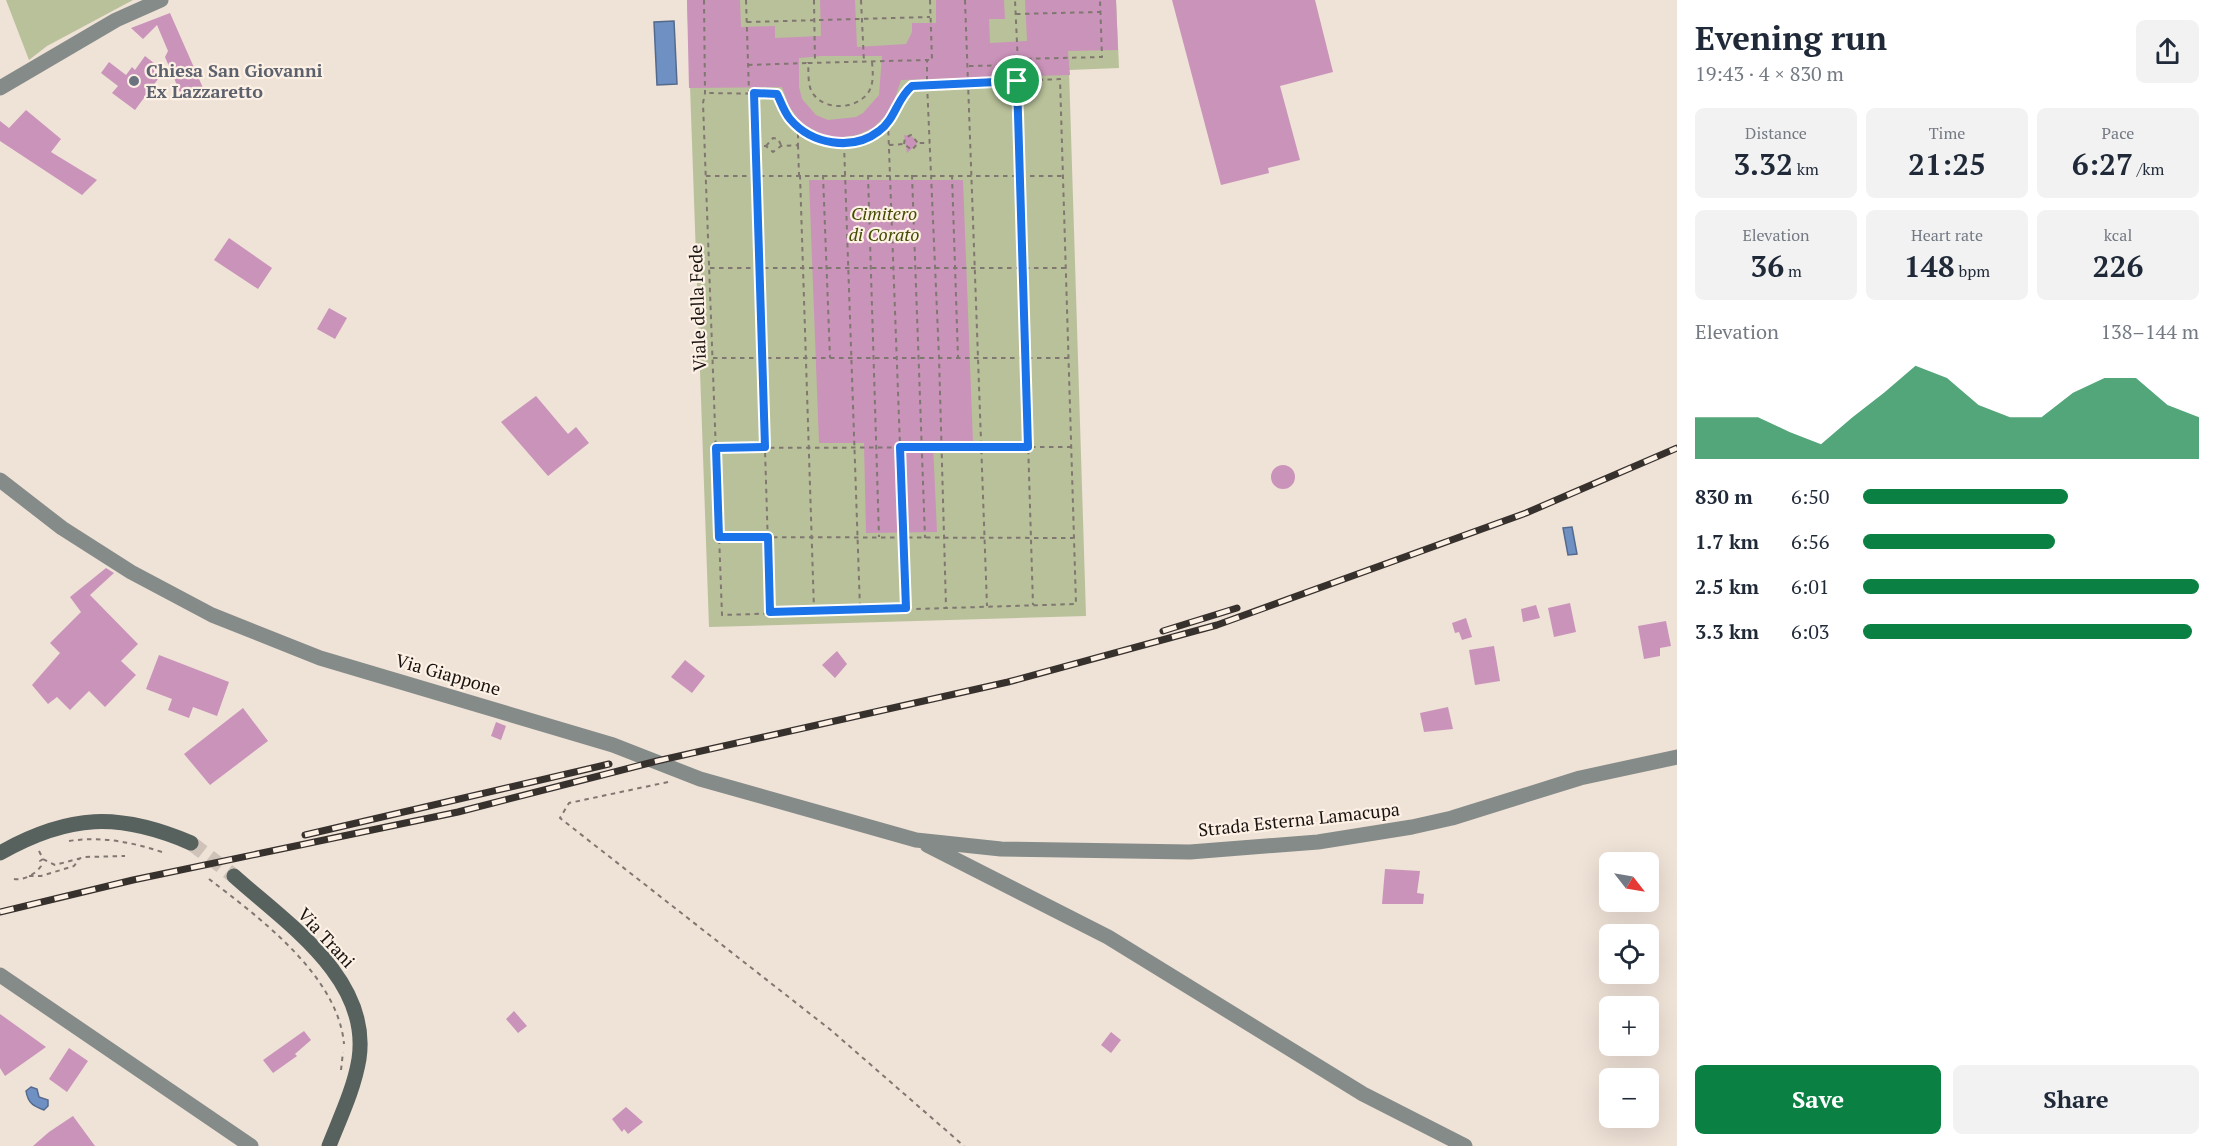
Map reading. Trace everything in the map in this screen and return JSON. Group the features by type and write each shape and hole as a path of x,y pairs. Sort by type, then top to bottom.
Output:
{"main road":[{"path":"0,853 43,831 77,822 107,820 134,823 191,843"},
{"name":"Via Trani","path":"234,876 329,964 344,986 354,1008 359,1034 359,1057 354,1081 329,1146"}],"street":[{"path":"0,88 116,20 161,0"},
{"name":"Via Giappone","path":"0,480 62,528 131,572 212,615 320,658 613,745 700,779 916,840"},
{"name":"Strada Esterna Lamacupa","path":"916,840 1001,849 1190,852 1318,842 1412,827 1452,818 1580,778 1677,757"},
{"path":"916,840 1108,937 1363,1094 1465,1146"},
{"path":"0,975 251,1146"}],"path":[{"name":"Viale della Fede","path":"704,0 705,93 703,103 722,615 770,612"},
{"path":"746,0 748,92"},
{"path":"814,0 815,63"},
{"path":"861,0 864,62"},
{"path":"748,65 932,60 930,0"},
{"path":"965,0 987,606"},
{"path":"968,66 1018,65 1015,0"},
{"path":"1018,59 1102,57 1100,0"},
{"path":"1016,14 1100,12"},
{"path":"747,22 861,17 931,17"},
{"path":"927,60 946,607"},
{"path":"808,63 809,86 813,95 825,103 838,106 856,104 868,93 874,78 872,62"},
{"path":"705,93 748,92 777,94 789,118 798,127 822,140 844,144 861,141 880,131 888,122 904,92 912,86 927,83 1060,80 1076,604 770,612 754,93"},
{"path":"1017,81 1033,605"},
{"path":"888,122 906,608"},
{"path":"798,127 814,610"},
{"path":"904,144 905,138 911,135 918,143 930,143"},
{"path":"766,146 772,138 778,139 781,146"},
{"path":"889,145 904,144 912,150 918,143"},
{"path":"844,144 860,609"},
{"path":"755,146 766,146 773,152 781,146 798,146"},
{"path":"823,175 830,358"},
{"path":"868,175 879,537"},
{"path":"912,175 925,538"},
{"path":"952,175 958,357"},
{"path":"706,176 1063,176"},
{"path":"710,268 1066,268"},
{"path":"713,358 1069,358"},
{"path":"716,448 1072,447"},
{"path":"719,537 1074,538"},
{"path":"670,782 569,803 560,818 832,1031 964,1146"},
{"path":"63,843 112,839 162,852"},
{"path":"31,854 47,848"},
{"path":"39,851 43,859 55,865 79,859 125,856"},
{"path":"14,879 19,880 39,870 40,861 43,859"},
{"path":"29,876 41,876 74,866 79,859"},
{"path":"209,879 294,952 324,987 342,1028 344,1049 340,1073"}],"green space":[{"path":"6,0 133,0 47,46 29,60"},
{"name":"Cimitero di Corato","path":"687,0 1116,0 1119,68 1069,70 1086,616 709,627"}],"water":[{"path":"674,21 677,84 657,85 654,22"},
{"path":"1572,527 1577,554 1568,555 1563,528"},
{"path":"31,1087 37,1089 39,1097 48,1100 48,1106 44,1110 34,1105 28,1098 26,1091"}],"building":[{"path":"687,0 740,0 741,27 775,26 775,38 821,36 820,0 855,0 857,47 906,44 912,32 912,23 936,23 936,0 1004,0 1005,19 989,19 990,43 1027,41 1025,0 1116,0 1118,50 1068,51 1070,75 901,80 891,110 873,128 857,135 836,138 819,133 801,123 789,106 782,87 689,88","holes":["882,56 879,95 863,113 856,117 828,120 816,115 802,99 799,87 799,58"]},
{"path":"1172,0 1315,0 1333,72 1280,86 1300,160 1268,168 1269,173 1221,185"},
{"path":"170,13 203,88 182,97 165,57 168,51 157,25 143,39 131,28"},
{"name":"Chiesa San Giovanni Ex Lazzaretto","path":"145,56 164,71 135,110 112,93 118,86 101,73 109,62 126,75 132,67 135,70"},
{"path":"26,110 61,139 51,152 97,180 82,195 0,141 0,121 9,128"},
{"path":"904,135 913,137 917,144 907,153"},
{"path":"809,180 963,180 973,443 933,444 937,532 866,533 864,443 819,443"},
{"path":"229,238 272,268 258,289 214,260"},
{"path":"329,308 347,318 335,339 317,329"},
{"path":"536,396 568,434 576,427 589,443 548,476 501,422"},
{"path":"1283,465 1292,468 1295,477 1292,486 1283,489 1274,486 1271,477 1274,468"},
{"path":"106,568 114,573 90,595 138,644 121,661 136,675 105,707 89,691 70,710 57,697 48,704 32,685 60,653 50,643 81,612 70,597"},
{"path":"1570,603 1576,632 1554,637 1548,608"},
{"path":"1536,605 1540,618 1523,622 1521,609"},
{"path":"1466,618 1472,637 1462,640 1459,632 1455,633 1452,623"},
{"path":"1666,621 1671,646 1660,648 1660,656 1644,659 1638,626"},
{"path":"1494,646 1500,681 1475,685 1469,650"},
{"path":"837,651 847,664 835,678 822,665"},
{"path":"159,655 229,682 217,716 193,707 189,718 168,710 172,699 146,689"},
{"path":"685,660 705,676 692,693 671,677"},
{"path":"1448,707 1453,729 1424,732 1420,713"},
{"path":"243,708 268,741 210,785 184,754"},
{"path":"496,722 506,726 501,740 491,736"},
{"path":"1385,869 1420,871 1417,893 1424,894 1423,904 1382,904"},
{"path":"514,1011 527,1026 518,1033 506,1019"},
{"path":"0,1014 46,1047 5,1076 0,1068"},
{"path":"304,1031 311,1040 295,1054 297,1056 273,1073 263,1060"},
{"path":"1111,1032 1121,1040 1111,1053 1101,1045"},
{"path":"69,1048 88,1061 67,1092 49,1079"},
{"path":"626,1107 643,1122 628,1134 624,1129 622,1132 612,1119"},
{"path":"73,1116 95,1146 33,1146 49,1132"}],"tunnel":[{"path":"191,843 234,876"}],"railway":[{"path":"0,912 133,880 458,812 657,761 1008,682 1217,625 1526,513 1677,448"},
{"path":"1163,631 1237,608"},
{"path":"305,835 609,764"}],"place":[{"name":"Chiesa San Giovanni Ex Lazzaretto","path":"134,81"}],"route":[{"path":"1017,81 1028,447 900,447 906,608 770,612 768,537 719,537 716,448 765,447 754,93 777,94 789,118 803,132 822,140 844,144 861,141 880,131 894,114 904,92 912,86 927,83 1017,81"}]}
